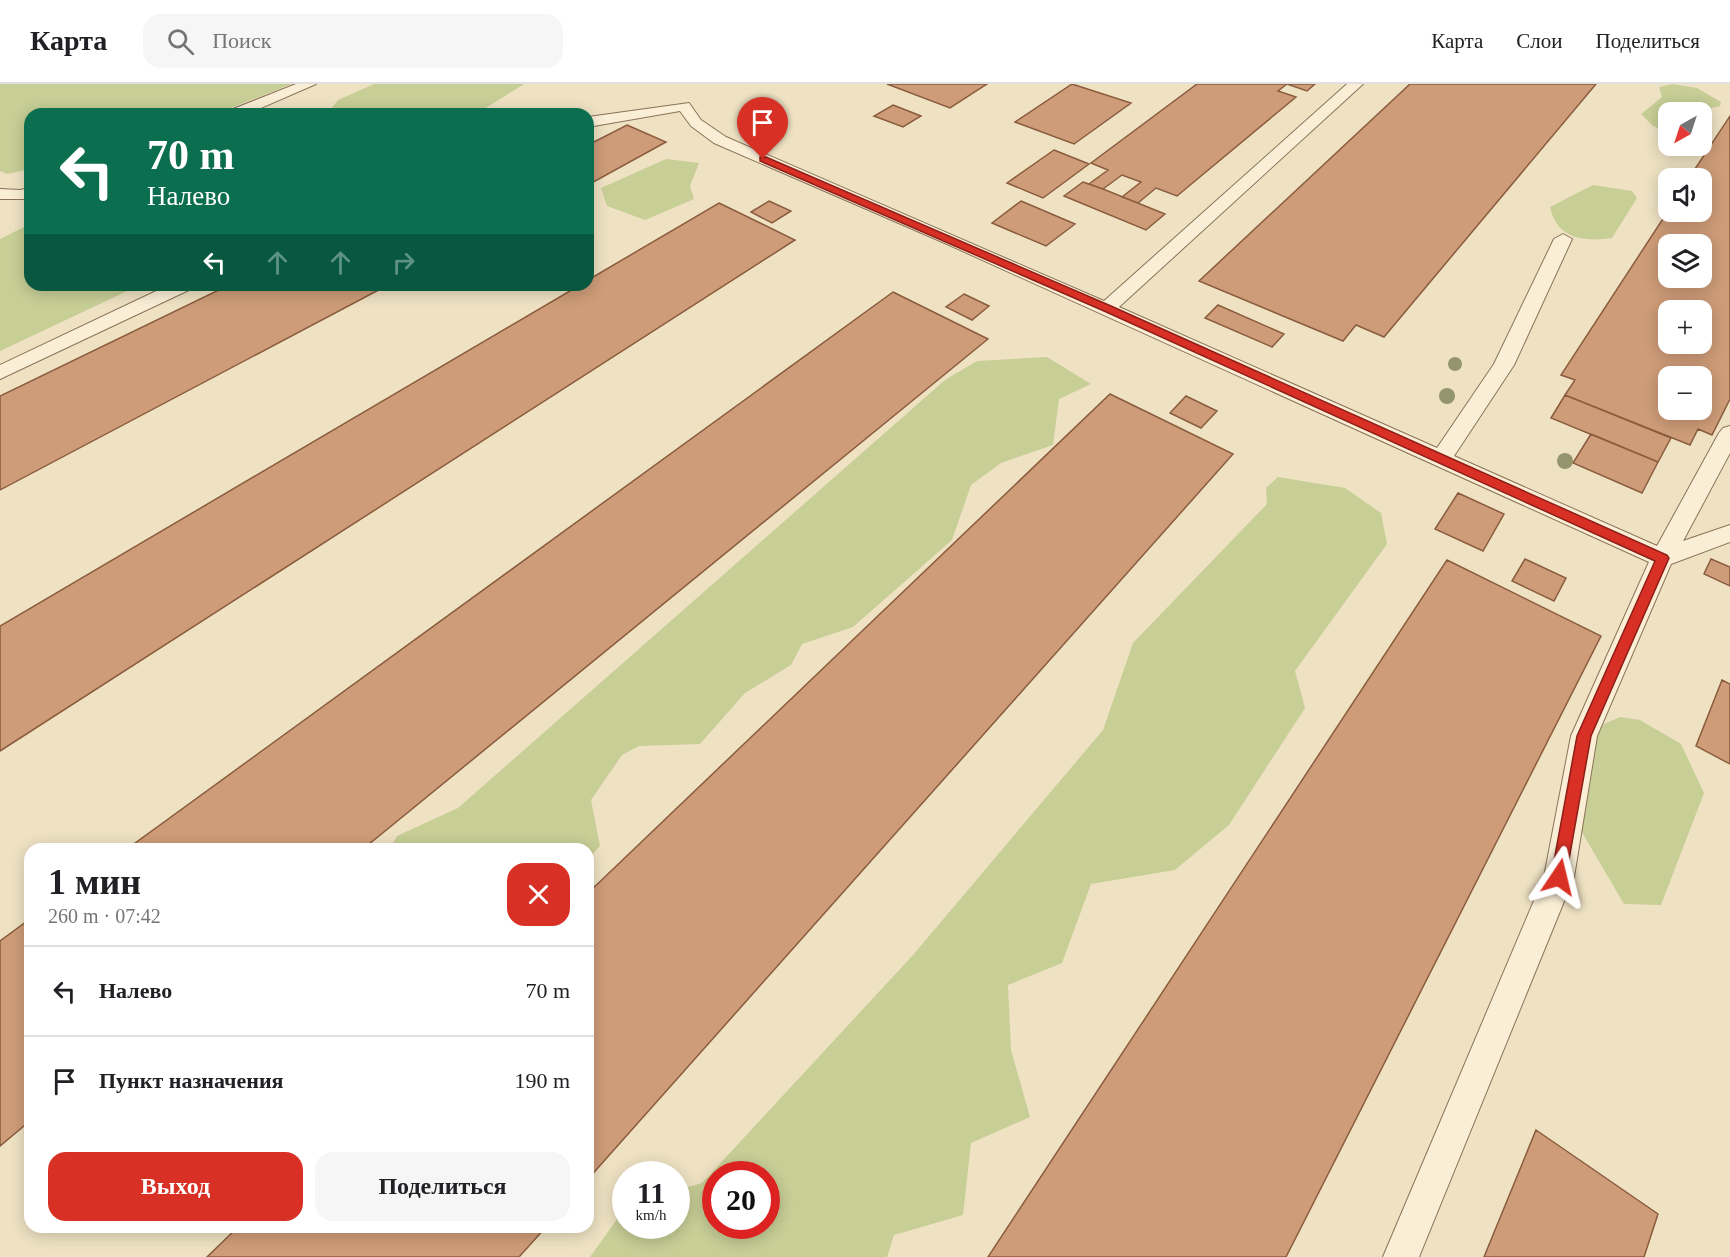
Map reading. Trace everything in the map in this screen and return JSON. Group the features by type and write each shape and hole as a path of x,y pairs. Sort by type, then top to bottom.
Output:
{"lane":[{"path":"248,108 309,84"},
{"path":"1107,308 1356,84"},
{"path":"594,121 684,106 696,123 720,141 1107,308 1662,558 1730,533"},
{"path":"0,194 24,194"},
{"path":"1441,459 1504,365 1563,239"},
{"path":"0,373 171,291"},
{"path":"1401,1257 1559,877 1584,736 1662,558 1730,433"}],"green space":[{"path":"0,84 292,84 230,108 24,108 24,170 7,174 0,171"},
{"path":"374,84 524,84 486,108 332,108 338,100"},
{"path":"1673,84 1697,88 1721,102 1720,106 1712,108 1712,102 1658,102 1658,128 1641,114 1662,97 1659,87"},
{"path":"666,159 699,163 690,186 694,199 645,220 607,206 601,188"},
{"path":"1593,185 1632,191 1637,198 1612,238 1591,239 1573,236 1565,232 1553,218 1550,207"},
{"path":"24,227 24,291 127,291 0,351 0,239"},
{"path":"1047,357 1091,384 1059,399 1053,445 1001,463 971,485 952,540 853,627 802,644 791,665 745,693 700,744 639,746 622,755 591,800 600,846 594,852 594,843 393,843 397,836 458,808 945,380 977,361"},
{"path":"1278,477 1345,488 1381,513 1387,544 1295,671 1305,708 1229,825 1175,870 1091,884 1062,963 1008,985 1011,1050 1030,1117 971,1143 963,1215 894,1235 887,1257 590,1257 612,1226 612,1239 690,1239 690,1186 702,1183 702,1239 780,1239 780,1161 722,1161 913,955 1103,730 1133,643 1267,504 1266,488"},
{"path":"1620,717 1640,720 1681,744 1704,793 1661,905 1624,904 1566,805 1566,786 1604,724"}],"building":[{"path":"887,84 987,84 950,108"},
{"path":"1072,84 1131,103 1074,144 1015,122"},
{"path":"1197,84 1287,84 1278,91 1296,97 1177,196 1156,188 1138,203 1122,197 1141,182 1122,175 1103,189 1089,184 1108,170 1091,163"},
{"path":"1287,84 1315,84 1307,91"},
{"path":"1410,84 1596,84 1384,337 1356,325 1343,341 1199,281"},
{"path":"893,105 921,116 903,127 874,116"},
{"path":"1730,116 1730,399 1712,435 1698,429 1690,445 1565,395 1575,380 1561,375 1661,222 1712,222 1712,168 1696,168 1704,156 1712,156 1712,143"},
{"path":"627,125 666,142 594,182 594,142"},
{"path":"1054,150 1089,164 1043,198 1007,183"},
{"path":"1083,182 1165,214 1146,230 1064,196"},
{"path":"769,201 791,211 772,223 751,212"},
{"path":"1021,201 1075,224 1046,246 992,223"},
{"path":"719,203 795,240 0,751 0,626 570,291 594,291 594,276"},
{"path":"217,291 377,291 0,490 0,396"},
{"path":"893,292 988,339 370,843 135,843"},
{"path":"964,294 989,306 972,320 946,307"},
{"path":"1218,305 1284,334 1272,347 1205,318"},
{"path":"1110,394 1233,454 594,1172 594,887"},
{"path":"1565,395 1671,438 1658,462 1551,418"},
{"path":"1186,396 1217,411 1201,428 1170,413"},
{"path":"1591,434 1658,462 1642,493 1573,463"},
{"path":"1458,493 1504,514 1483,551 1435,529"},
{"path":"1525,559 1566,578 1554,601 1512,581"},
{"path":"1711,559 1730,567 1730,586 1704,574"},
{"path":"1447,560 1601,636 1286,1257 988,1257"},
{"path":"1722,680 1730,684 1730,764 1696,746"},
{"path":"24,923 24,1126 0,1146 0,941"},
{"path":"1536,1130 1658,1214 1644,1257 1484,1257"},
{"path":"232,1233 541,1233 519,1257 207,1257"}],"route":[{"path":"763,159 1107,308 1662,558 1584,736 1559,877"}]}
